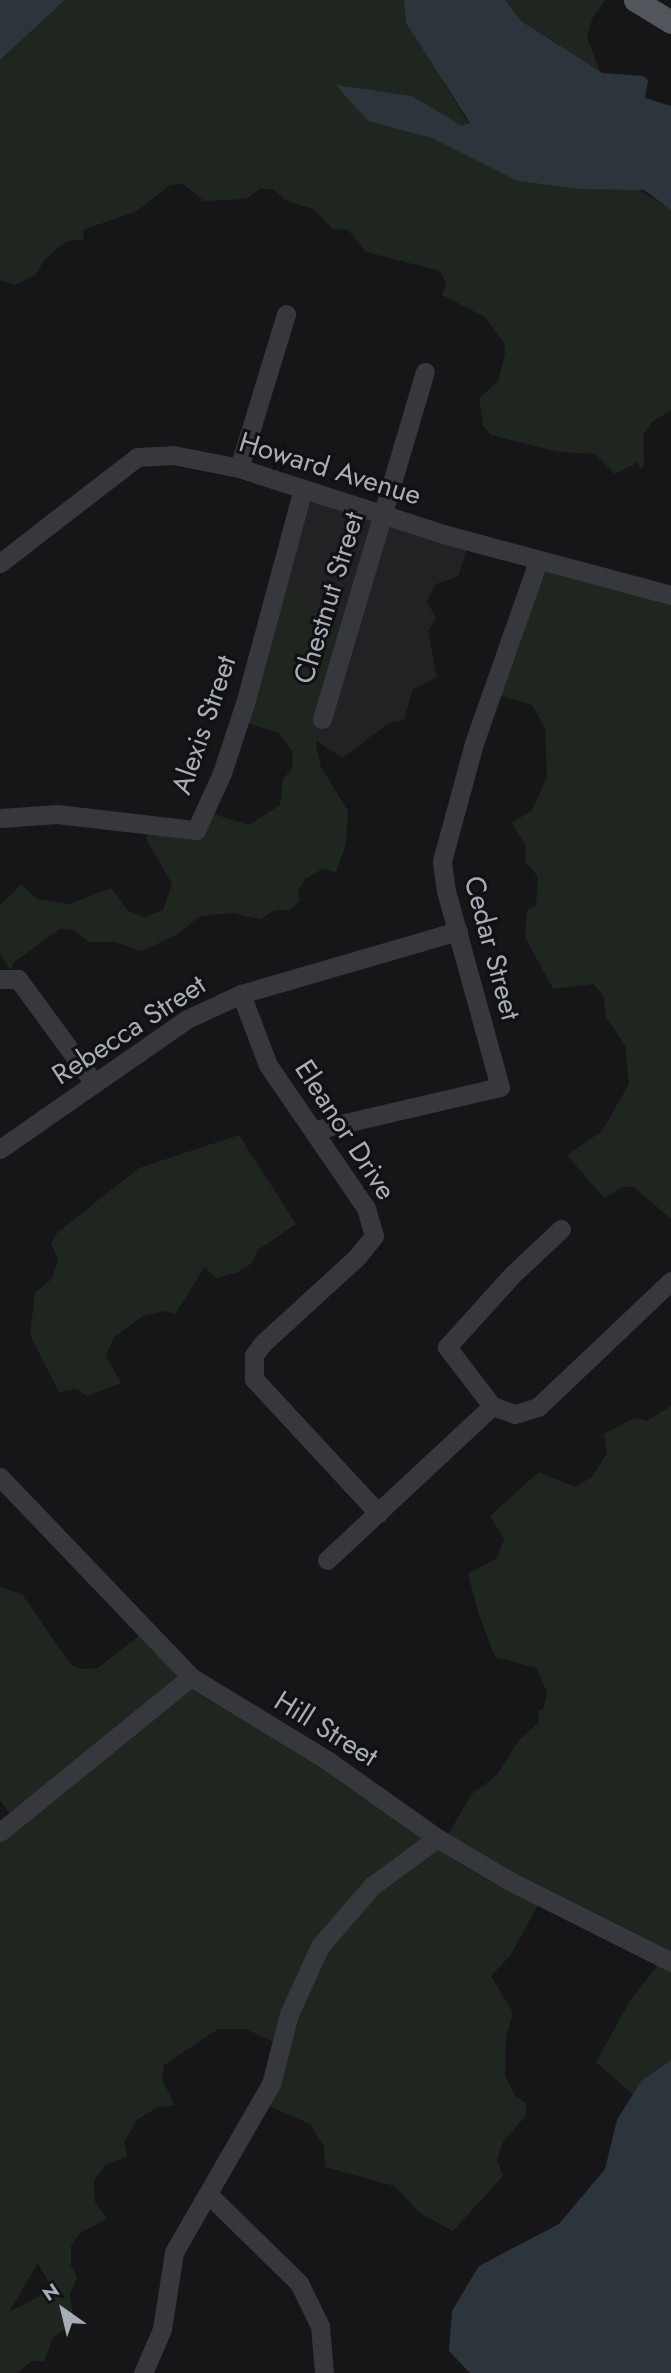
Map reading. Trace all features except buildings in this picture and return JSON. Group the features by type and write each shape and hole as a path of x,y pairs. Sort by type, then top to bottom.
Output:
{"main road":[{"path":"635,0 671,22"}],"street":[{"path":"239,468 286,314"},
{"name":"Chestnut Street","path":"322,719 425,372"},
{"name":"Howard Avenue","path":"0,563 137,457 173,455 239,468 538,561 671,595"},
{"name":"Alexis Street","path":"1,818 57,814 197,830 222,773 246,700 303,489"},
{"name":"Cedar Street","path":"314,1130 500,1087 442,861 474,743 538,561"},
{"name":"Rebecca Street","path":"0,1149 187,1019 241,994 458,931"},
{"path":"0,979 18,979 94,1083"},
{"name":"Eleanor Drive","path":"241,994 268,1065 366,1208 374,1236 357,1257 263,1343 254,1355 252,1367 262,1390 378,1513"},
{"path":"561,1229 512,1275 447,1348 492,1406 515,1414 538,1407 671,1281"},
{"path":"327,1560 492,1406"},
{"name":"Hill Street","path":"0,1477 191,1677 327,1760 438,1838 510,1881 671,1962"},
{"path":"0,1832 191,1677"},
{"path":"143,2373 162,2329 174,2252 271,2084 289,2014 320,1946 372,1885 438,1838"},
{"path":"208,2194 299,2283 320,2326 324,2373"}],"shaded area":[{"path":"0,0 65,0 0,60"},
{"path":"65,0 404,0 407,23 483,147 607,171 671,209 671,410 652,422 643,435 644,466 640,469 638,462 615,474 595,454 559,452 491,435 483,426 479,398 498,381 505,353 504,343 485,317 442,295 446,283 440,271 366,252 348,230 333,229 313,209 285,200 273,189 260,189 246,199 204,201 183,184 170,185 137,211 83,230 84,239 66,242 46,258 35,275 15,285 0,280 0,60"},
{"path":"404,0 505,0 521,21 603,73 643,76 648,80 645,98 671,106 671,210 644,190 581,189 518,181 432,138 368,121 336,85 412,96 462,126 470,123 406,23"},
{"path":"504,0 605,0 592,19 587,38 600,71 521,21"},
{"path":"303,488 469,542 458,577 436,584 427,601 436,619 428,631 437,677 413,689 404,720 389,723 342,758 317,741 339,630 282,577"},
{"path":"538,561 671,594 671,1219 634,1187 623,1187 604,1198 567,1155 602,1131 629,1084 625,1045 606,1017 604,996 593,984 553,989 525,937 527,910 536,905 538,877 525,861 526,846 512,823 532,810 547,777 545,728 532,705 494,694"},
{"path":"282,577 339,630 316,745 321,767 348,811 346,844 336,872 322,869 305,879 298,891 300,901 289,910 275,910 260,919 232,913 200,916 178,934 142,951 115,942 89,942 73,930 60,929 14,962 11,971 0,954 0,905 21,885 37,899 69,904 111,888 128,911 144,917 163,910 172,884 146,839 149,826 201,838 213,814 249,825 280,805 283,779 293,767 292,751 279,733 241,721"},
{"path":"239,1135 296,1224 258,1250 251,1264 236,1273 216,1278 205,1267 175,1314 164,1311 143,1316 114,1337 106,1355 121,1383 87,1396 76,1389 59,1392 30,1335 35,1292 52,1279 58,1260 51,1243 57,1233 139,1168"},
{"path":"671,1406 671,2073 632,2094 596,2062 631,1999 659,1964 542,1898 510,1956 491,1976 513,2013 506,2038 505,2075 515,2096 526,2103 526,2115 503,2142 497,2160 503,2176 453,2231 420,2213 394,2186 325,2167 324,2146 310,2124 267,2105 282,2045 245,2029 218,2029 164,2065 162,2080 175,2105 158,2107 138,2119 124,2142 127,2156 106,2165 94,2181 95,2202 107,2219 80,2233 71,2245 71,2266 77,2277 70,2294 74,2322 53,2338 44,2361 31,2361 18,2373 0,2373 0,1831 14,1820 0,1800 0,1587 22,1594 71,1665 82,1669 98,1668 146,1630 184,1668 445,1839 472,1794 497,1775 519,1740 539,1722 538,1710 543,1710 547,1692 536,1668 495,1657 478,1612 468,1574 497,1558 504,1539 490,1516 539,1472 575,1487 592,1477 607,1453 604,1434 634,1418 647,1421","holes":["37,2262 53,2289 9,2312"]},
{"path":"671,2060 671,2373 470,2373 449,2351 452,2311 479,2266 559,2224 605,2169 617,2120 641,2081"}]}
